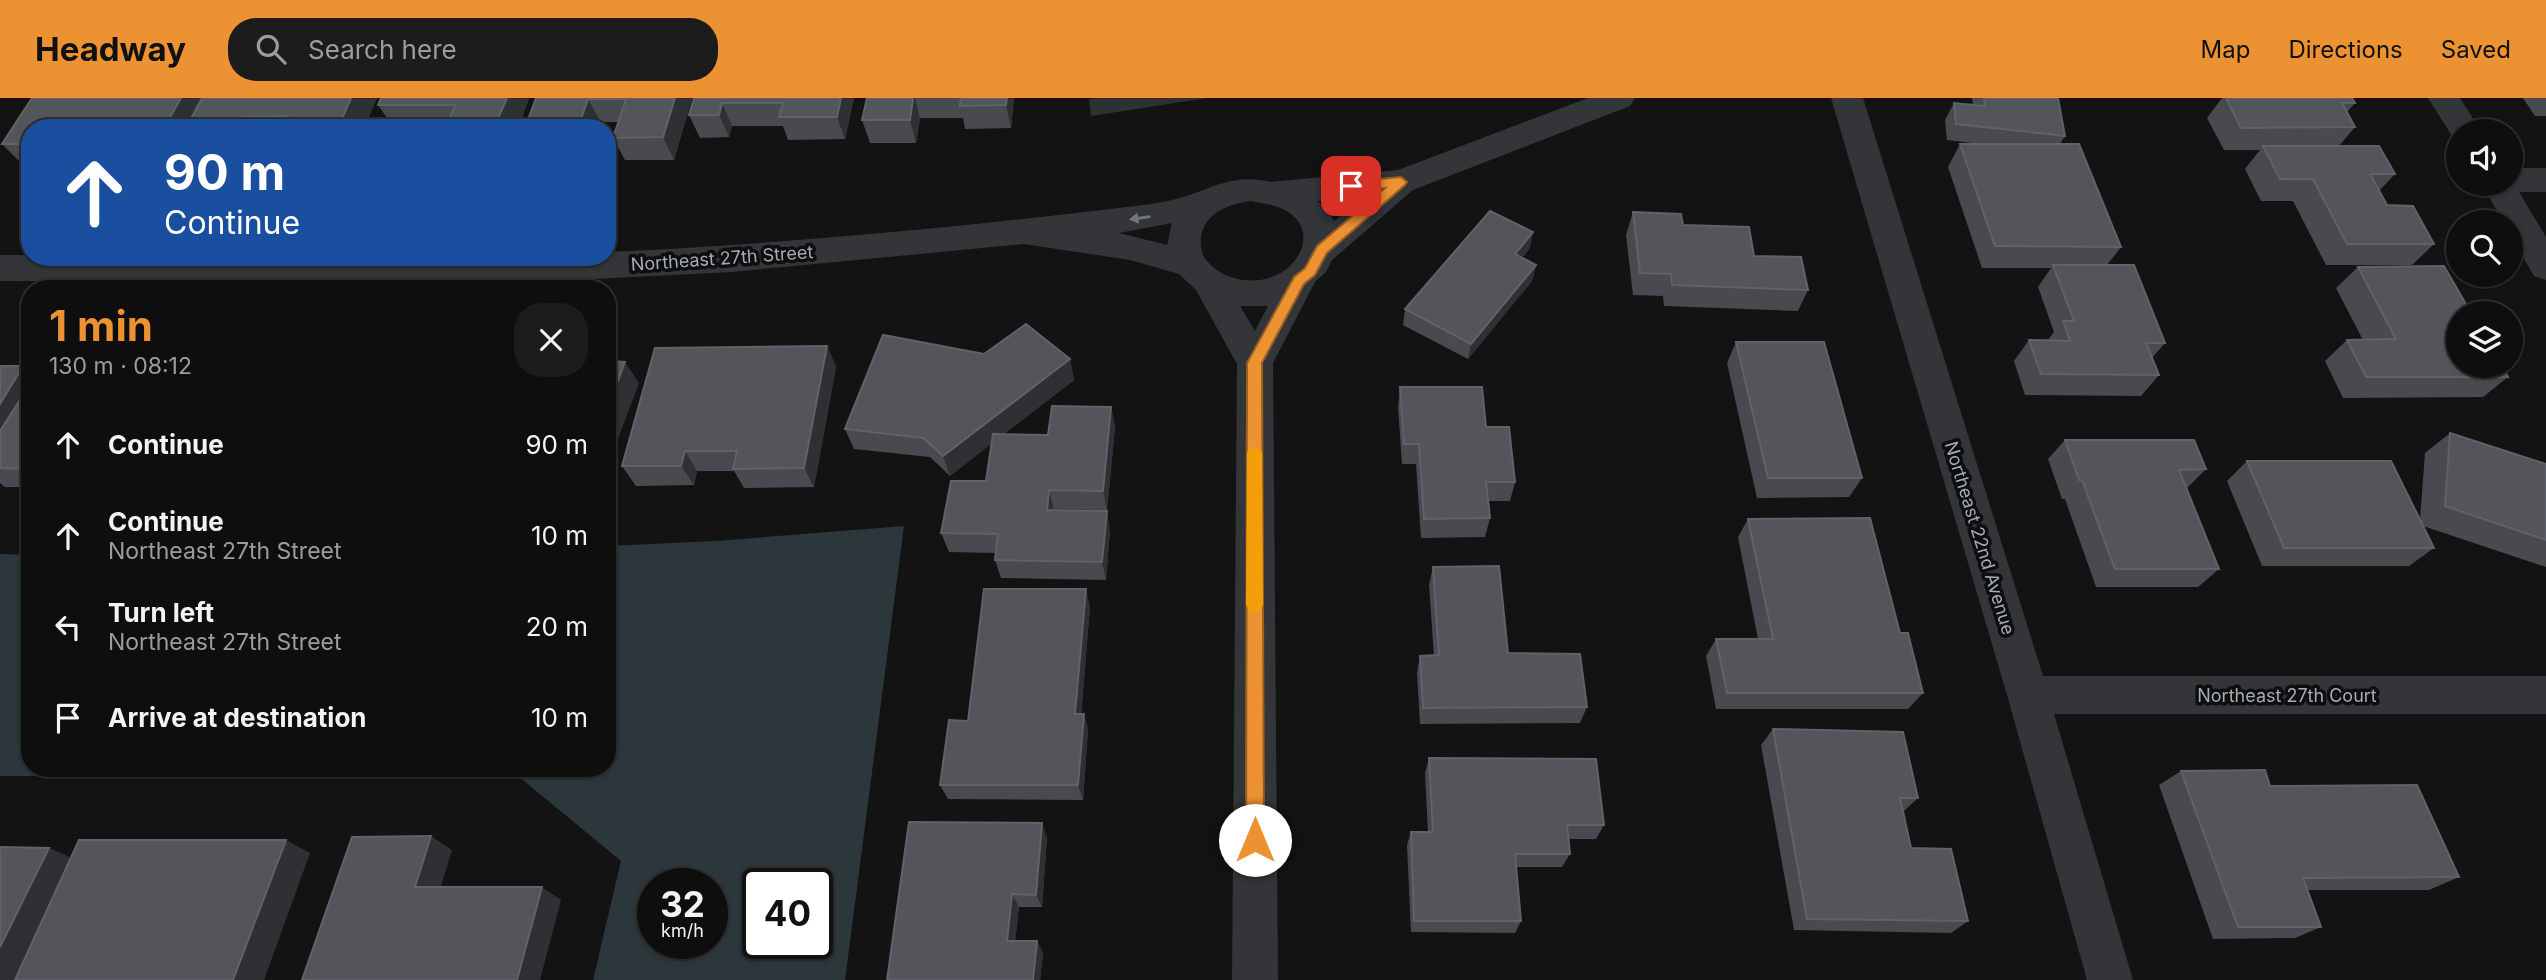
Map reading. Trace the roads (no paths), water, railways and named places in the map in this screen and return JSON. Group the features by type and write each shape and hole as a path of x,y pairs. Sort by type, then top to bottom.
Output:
{"street":[{"path":"1255,363 1182,242 1189,221 1206,202 1227,193 1251,189 1276,192 1401,182 1619,98"},
{"path":"2444,98 2457,119"},
{"name":"Northeast 22nd Avenue","path":"1846,100 2028,695 2110,980"},
{"path":"2523,180 2546,180"},
{"path":"1199,273 1230,291 1254,294 1278,290 1299,281 1310,271 1322,250 1401,182"},
{"path":"1276,192 1297,201 1313,214 1322,231 1322,250"},
{"path":"2505,196 2546,267"},
{"name":"Northeast 27th Street","path":"616,265 732,259 1024,232 1149,217 1206,202"},
{"name":"Northeast 27th Street","path":"1024,232 1130,247 1199,273"},
{"name":"Northeast 27th Street","path":"0,268 534,269 593,266"},
{"path":"1255,980 1255,363 1299,281"},
{"name":"Northeast 27th Court","path":"2028,695 2546,695"}]}
